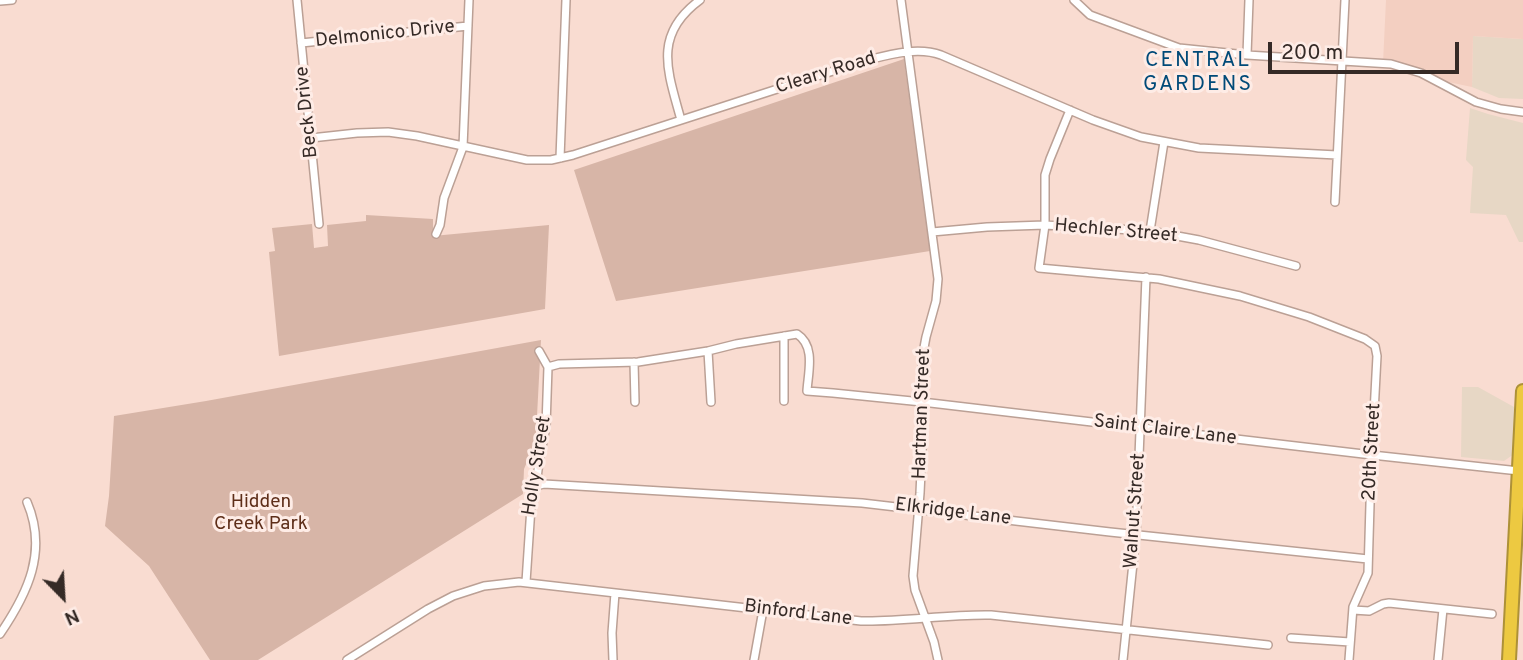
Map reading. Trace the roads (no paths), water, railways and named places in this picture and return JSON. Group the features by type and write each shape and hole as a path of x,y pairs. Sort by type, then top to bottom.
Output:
{"highway":[{"path":"1509,660 1521,471 1523,391"}],"street":[{"path":"0,1 12,0"},
{"name":"Beck Drive","path":"297,0 319,224"},
{"path":"436,234 444,198 463,147 469,0"},
{"path":"560,158 566,0"},
{"path":"681,120 668,76 667,55 675,27 686,12 701,0"},
{"name":"Hartman Street","path":"901,0 938,279 925,345 922,378 923,429 913,576 938,660"},
{"path":"1074,0 1090,15 1179,48 1391,64 1421,73 1476,102 1523,112"},
{"path":"1247,55 1249,0"},
{"path":"1335,202 1345,0"},
{"name":"Delmonico Drive","path":"301,43 468,26"},
{"name":"Cleary Road","path":"311,138 388,132 540,161 560,158 864,61 918,51 933,52 1113,128 1164,142 1199,148 1337,155"},
{"path":"1070,110 1045,175 1045,225 1039,268 1146,277"},
{"path":"1150,230 1164,142"},
{"name":"Hechler Street","path":"932,232 1045,225 1150,230 1296,266"},
{"name":"20th Street","path":"1146,277 1251,299 1309,317 1365,339 1375,346 1377,356 1367,576 1353,610 1349,660"},
{"name":"Walnut Street","path":"1123,660 1136,534 1146,277"},
{"name":"Saint Claire Lane","path":"784,336 797,334 802,336 807,344 807,391 1521,471"},
{"path":"539,351 548,367 559,363 634,362 784,336 784,401"},
{"path":"708,351 711,402"},
{"path":"634,362 635,402"},
{"name":"Holly Street","path":"526,582 532,492 536,486 546,426 548,367"},
{"name":"Elkridge Lane","path":"536,486 544,484 878,504 1368,559"},
{"path":"1,632 27,590 35,559 36,535 33,516 27,502"},
{"name":"Binford Lane","path":"347,660 453,596 484,586 526,582 861,621 991,615 1268,645"},
{"path":"613,660 615,593"},
{"path":"1353,610 1370,611 1390,603 1492,614"},
{"path":"1438,660 1443,609"},
{"path":"754,660 763,610"},
{"path":"1291,638 1350,642"}],"district":[{"name":"CENTRAL GARDENS","path":"1198,74"}],"park label":[{"name":"Hidden Creek Park","path":"261,514"}]}
